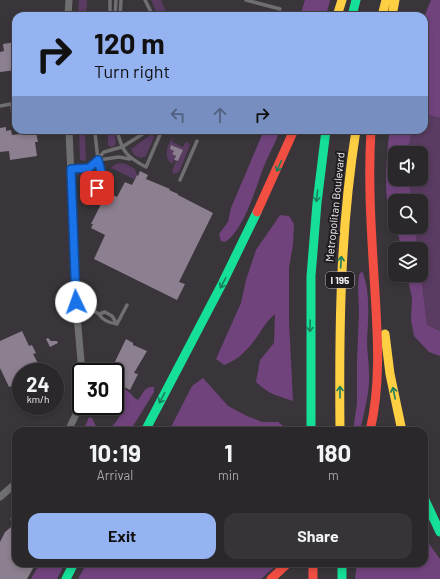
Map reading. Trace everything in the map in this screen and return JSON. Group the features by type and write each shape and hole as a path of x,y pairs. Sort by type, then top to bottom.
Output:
{"highway":[{"path":"338,12 342,0"},
{"path":"353,12 356,0"},
{"path":"383,12 386,0"},
{"path":"393,12 395,0"},
{"path":"147,427 242,246 268,192 292,134"},
{"name":"Metropolitan Boulevard","path":"311,427 311,277 315,219 326,134"},
{"name":"Metropolitan Boulevard","path":"340,427 340,278 348,179 355,134"},
{"path":"371,134 369,154 369,210 379,357 376,396 371,427"},
{"path":"374,270 386,338 390,374 401,427"},
{"path":"428,506 440,532"},
{"path":"66,579 72,567"},
{"path":"271,579 284,567"},
{"path":"313,567 313,579"},
{"path":"342,567 342,579"}],"street":[{"path":"68,12 69,0"},
{"path":"69,134 77,316 81,363"},
{"path":"70,427 76,415"},
{"path":"0,497 12,486"}],"lane":[{"path":"110,0 110,12"},
{"path":"115,12 116,0"},
{"path":"120,12 121,0"},
{"path":"145,0 151,12"},
{"path":"246,0 280,10"},
{"path":"0,106 12,104"},
{"path":"95,134 98,160 102,175 97,188"},
{"path":"118,134 122,147 132,159 146,167 160,134"},
{"path":"71,169 89,168 104,152 122,147 142,134"},
{"path":"180,180 197,141"},
{"path":"98,160 119,157 132,159"},
{"path":"117,324 127,304"},
{"path":"77,316 94,311 99,314 102,319 109,323 117,324"},
{"path":"99,314 105,312 109,314 117,324"}],"shaded area":[{"path":"79,0 87,0 86,12 78,12"},
{"path":"151,0 161,0 166,12 156,12"},
{"path":"305,0 330,0 327,12 301,12"},
{"path":"431,0 440,0 440,118 428,115 428,12 426,12"},
{"path":"428,115 440,118 440,331 427,325 422,282 428,282 428,242 416,242 416,234 428,234 428,194 410,194 410,186 428,186 428,146 409,146 411,134 428,134"},
{"path":"79,134 85,134 86,161 80,160"},
{"path":"108,134 115,134 116,144 113,147 108,145"},
{"path":"152,134 154,137 146,156 141,158 134,155 131,149"},
{"path":"262,134 279,134 264,166 244,218 232,236 225,242 221,241 219,234 228,222 231,208"},
{"path":"390,134 411,134 409,146 388,146"},
{"path":"173,136 172,142 183,147 187,142 190,145 179,172 174,174 172,171 183,150 171,145 170,149 174,151 172,154 176,156 172,164 169,161 167,158 167,151"},
{"path":"388,146 388,186 410,186 410,194 388,194 388,202 386,189"},
{"path":"119,163 126,164 135,169 137,175 134,179 111,168"},
{"path":"280,215 289,216 294,224 293,244 289,268 289,322 293,401 269,392 256,382 260,360 274,343 275,314 266,323 252,344 235,360 224,365 216,359 241,303 246,280 256,250"},
{"path":"398,234 416,234 416,242 400,242"},
{"path":"362,271 368,297 367,342 369,387 361,427 354,427 357,403 359,275"},
{"path":"409,282 422,282 427,325 440,331 440,356 429,352 414,336 411,320 412,298"},
{"path":"203,378 228,406 262,422 278,422 284,427 171,427 192,386"},
{"path":"154,387 154,392 132,427 111,427 120,415 124,415 124,388 138,400 146,389"},
{"path":"89,417 92,418 96,427 85,427"},
{"path":"428,542 440,559 440,579 355,579 356,567 428,567"},
{"path":"38,567 63,567 57,579 31,579"},
{"path":"85,567 274,567 261,579 78,579"}],"building":[{"path":"12,43 12,70 0,72 0,52 4,51 3,44"},
{"path":"6,127 6,131 11,130 12,135 36,134 38,142 35,142 37,156 10,160 9,151 0,152 0,128"},
{"path":"171,145 183,150 178,161 174,160 176,156 172,154 174,151 170,149"},
{"path":"140,171 148,175 146,179 170,189 169,190 213,213 179,282 185,284 177,300 94,259 105,235 91,228 93,224 91,224 107,192 117,197 125,182 132,185"},
{"path":"81,176 85,176 85,181 87,181 87,189 84,189 84,181 81,180"},
{"path":"22,331 29,346 32,345 36,353 33,354 38,363 12,363 12,386 9,387 0,368 0,341"},
{"path":"48,338 51,341 57,341 58,343 50,347 46,339"},
{"path":"126,339 133,343 133,345 147,351 134,373 138,374 130,390 124,387 124,363 114,363"},
{"path":"12,526 12,567 34,567 27,579 0,579 0,542 5,532"}],"traffic: fast":[{"path":"353,12 356,0"},
{"path":"311,427 311,276 317,203 326,134"},
{"path":"147,427 223,282 257,212"},
{"path":"428,506 440,532"},
{"path":"66,579 72,567"},
{"path":"342,567 342,579"}],"traffic: slow":[{"path":"338,12 342,0"},
{"path":"383,12 386,0"},
{"path":"393,12 395,0"},
{"path":"340,427 340,318 342,280 347,205 355,134"},
{"path":"385,334 390,374 401,427"}],"traffic: jam":[{"path":"257,212 292,134"},
{"path":"371,134 370,203 378,354 376,393 371,427"},
{"path":"271,579 284,567"},
{"path":"313,567 313,579"}],"route":[{"path":"76,302 71,169 89,168 98,160 102,175 97,188"}]}
